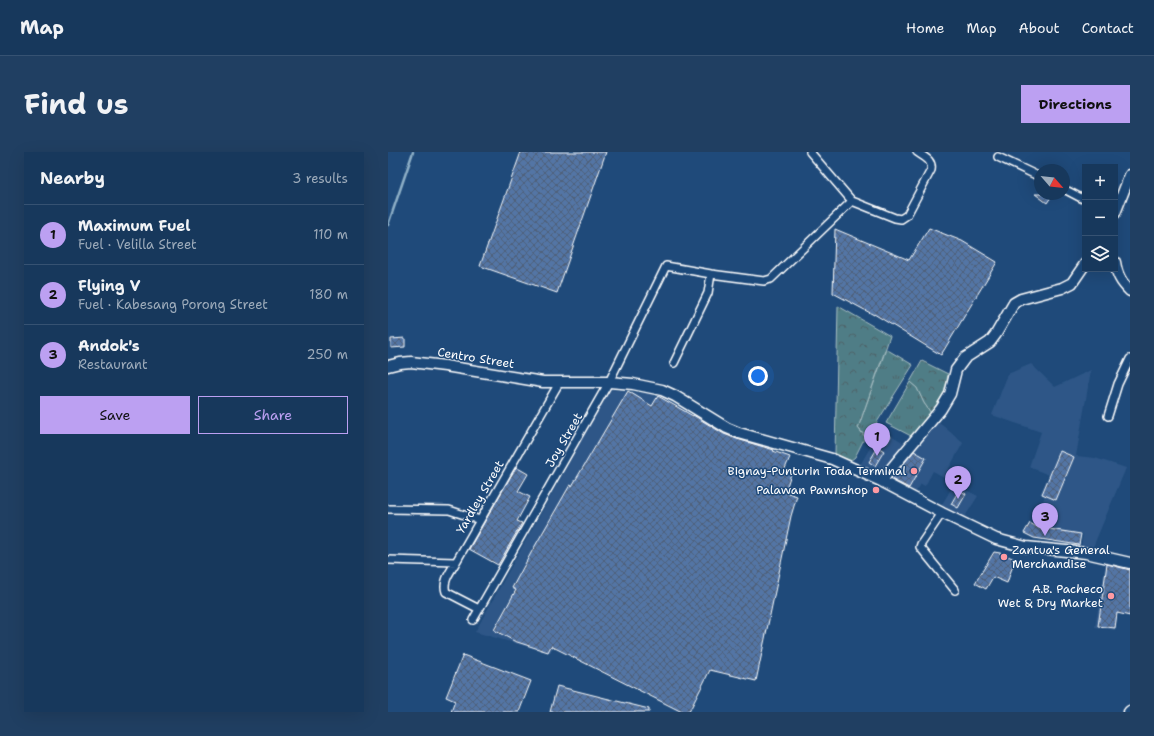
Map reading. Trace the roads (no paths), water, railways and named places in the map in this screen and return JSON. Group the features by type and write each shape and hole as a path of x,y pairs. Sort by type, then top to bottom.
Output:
{"main road":[{"path":"1118,206 1129,182"},
{"path":"881,481 940,409 950,394 956,370 965,358 990,342 1014,304 1021,299 1062,288 1072,283 1082,268"},
{"path":"1117,272 1122,283 1130,291"},
{"name":"Centro Street","path":"388,366 400,363 423,363 543,382 609,382 633,384 662,390 675,396 727,428 739,433 832,459 881,481 990,536 1012,544 1026,547 1086,553 1130,563"}],"street":[{"path":"810,152 852,201 901,219 907,215 932,166 926,154 917,152"},
{"path":"998,157 1034,174"},
{"path":"1070,192 1082,198"},
{"path":"674,363 708,293 711,274 764,281 770,279 852,201"},
{"name":"Joy Street","path":"473,620 609,382 666,266 711,274"},
{"path":"1108,416 1118,384 1130,359"},
{"name":"Yardley Street","path":"479,609 446,592 444,587 446,581 559,383"},
{"path":"388,509 449,510 480,520"},
{"path":"942,513 920,547 955,590"},
{"path":"388,560 456,562"}],"waterway":[{"path":"388,225 413,152"}],"place":[{"name":"Maximum Fuel","path":"877,456"},
{"name":"Bignay-Punturin Toda Terminal","path":"914,471"},
{"name":"Palawan Pawnshop","path":"876,490"},
{"name":"Flying V","path":"958,499"},
{"name":"Andok's","path":"1045,536"},
{"name":"Zantua's General Merchandise","path":"1004,557"},
{"name":"A.B. Pacheco Wet & Dry Market","path":"1111,596"}]}
